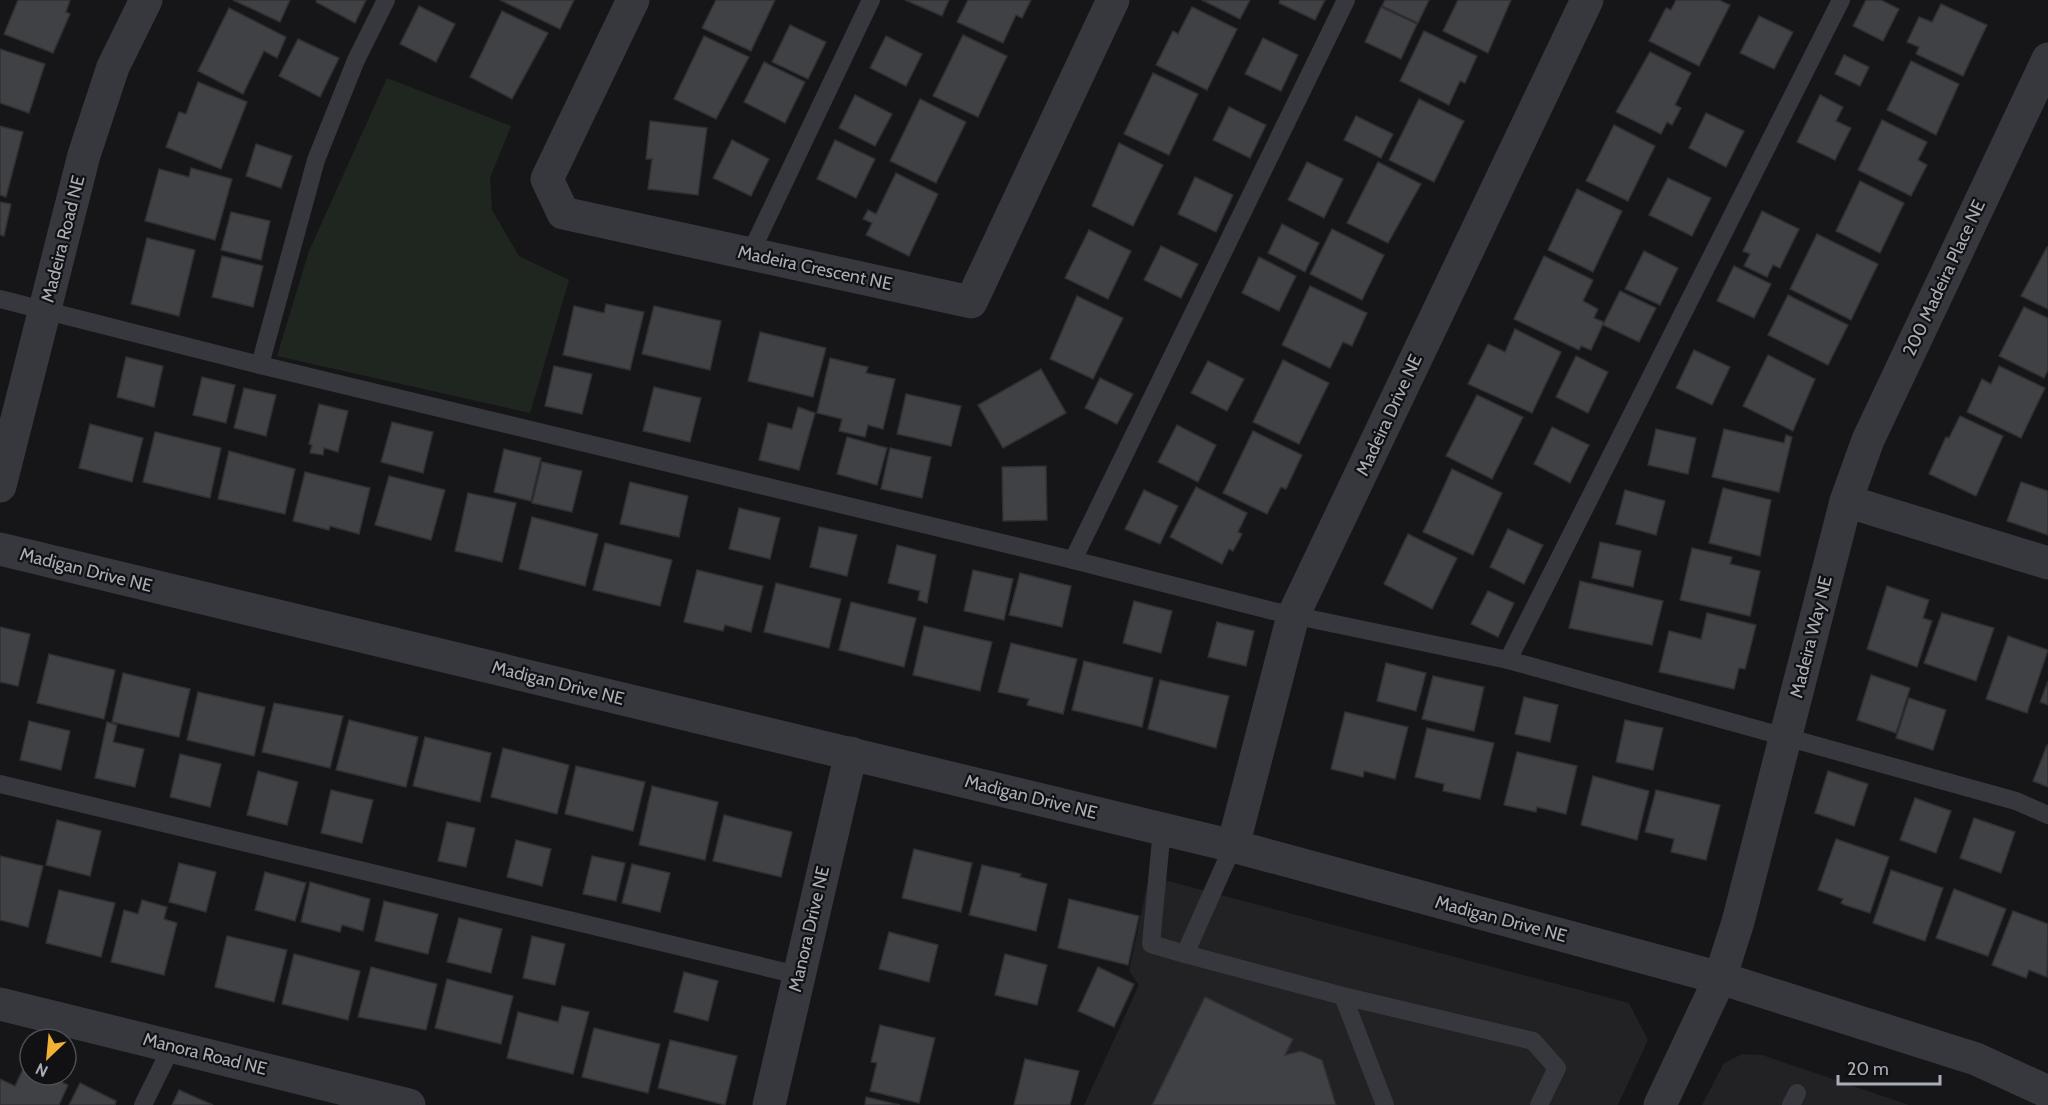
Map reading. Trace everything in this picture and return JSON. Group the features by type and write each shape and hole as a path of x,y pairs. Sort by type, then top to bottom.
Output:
{"street":[{"name":"Madeira Road NE","path":"0,486 84,155 113,67 146,0"},
{"name":"Madeira Crescent NE","path":"633,0 547,179 563,213 970,302 1113,0"},
{"name":"Madeira Drive NE","path":"1233,846 1293,616 1587,0"},
{"name":"200 Madeira Place NE","path":"1846,501 1868,440 2048,59"},
{"path":"1846,501 2048,563"},
{"name":"Madeira Way NE","path":"1660,1105 1720,978 1738,922 1846,501"},
{"name":"Madigan Drive NE","path":"0,549 1233,846 1720,978 1976,1059 2048,1092"},
{"name":"Manora Drive NE","path":"769,1105 851,753"},
{"name":"Manora Road NE","path":"0,1004 172,1046 375,1101 409,1105"}],"lane":[{"path":"260,365 316,160 356,60 386,0"},
{"path":"750,254 871,0"},
{"path":"1073,560 1346,0"},
{"path":"1508,660 1840,0"},
{"path":"0,299 260,365 1073,560 1293,616 1508,660 2016,801 2048,815"},
{"path":"0,784 798,975"},
{"path":"1161,829 1151,944 1343,996 1533,1041 1557,1068 1539,1105"},
{"path":"1185,954 1233,846"},
{"path":"1343,996 1384,1105"},
{"path":"143,1105 172,1046"}],"shaded area":[{"path":"387,78 511,126 490,178 492,210 519,256 569,280 530,413 277,356 309,251"},
{"path":"1149,876 1629,1003 1648,1040 1618,1105 1084,1105 1139,985 1129,971"},
{"path":"1742,1054 1762,1055 1909,1105 1702,1105 1724,1063"}],"building":[{"path":"18,0 70,0 66,12 70,14 53,53 4,34"},
{"path":"233,0 290,0 280,22"},
{"path":"317,0 366,0 355,23 316,2"},
{"path":"500,0 574,0 560,29"},
{"path":"716,0 775,0 751,51 702,28"},
{"path":"905,0 949,0 942,16"},
{"path":"968,0 1031,0 1022,18 1016,15 1003,43 957,22"},
{"path":"1202,0 1250,0 1240,19"},
{"path":"1280,0 1325,0 1315,20 1279,3"},
{"path":"1385,0 1429,0 1418,23 1382,6"},
{"path":"1458,0 1511,0 1488,53 1443,31"},
{"path":"1676,0 1719,0 1730,5 1699,66 1649,41 1666,8 1671,10"},
{"path":"1866,0 1881,0 1899,9 1883,41 1853,26"},
{"path":"1941,4 1987,25 1963,76 1916,54 1919,47 1907,42 1919,17 1932,22"},
{"path":"419,6 455,24 436,62 400,44"},
{"path":"1192,7 1237,29 1207,90 1156,65 1173,31 1178,34"},
{"path":"1381,7 1417,24 1401,59 1365,42"},
{"path":"229,8 286,37 277,58 264,51 243,94 198,71"},
{"path":"502,11 548,33 512,99 470,77"},
{"path":"1759,16 1793,32 1774,69 1740,53"},
{"path":"790,25 826,42 808,79 772,62"},
{"path":"1424,31 1477,56 1465,83 1460,81 1449,105 1400,81"},
{"path":"963,35 1007,56 978,117 933,96"},
{"path":"704,36 749,57 716,119 674,99"},
{"path":"886,36 922,54 906,86 870,68"},
{"path":"1263,38 1298,55 1281,91 1245,74"},
{"path":"298,39 339,58 320,97 279,76"},
{"path":"0,49 45,64 29,113 0,103"},
{"path":"1650,52 1691,73 1675,105 1681,108 1672,125 1667,122 1661,134 1616,112"},
{"path":"1844,55 1869,67 1860,86 1835,74"},
{"path":"1911,61 1959,84 1936,135 1887,110"},
{"path":"764,62 805,82 785,123 744,102"},
{"path":"1153,73 1198,94 1169,155 1124,134"},
{"path":"198,82 247,102 221,169 166,147 179,112 186,114"},
{"path":"855,95 892,114 875,146 839,128"},
{"path":"1820,95 1843,107 1836,121 1851,128 1835,160 1797,142"},
{"path":"920,99 966,122 936,183 890,161"},
{"path":"1419,99 1464,121 1434,182 1389,160"},
{"path":"1229,107 1266,125 1250,158 1213,140"},
{"path":"1706,113 1744,131 1726,167 1689,148"},
{"path":"1356,116 1393,134 1381,158 1344,140"},
{"path":"1882,120 1927,142 1918,160 1927,165 1911,196 1858,170"},
{"path":"650,121 707,128 698,195 648,189 652,159 646,159"},
{"path":"1614,125 1655,146 1628,201 1586,181"},
{"path":"0,126 23,132 6,197 0,195"},
{"path":"732,140 769,159 751,196 713,178"},
{"path":"835,140 875,159 856,198 817,179"},
{"path":"1119,143 1163,165 1133,226 1092,206"},
{"path":"256,144 292,156 281,188 246,176"},
{"path":"1307,162 1343,179 1324,218 1288,200"},
{"path":"1378,162 1421,184 1388,243 1347,223"},
{"path":"191,168 232,179 215,240 145,221 159,169 189,177"},
{"path":"896,173 938,194 909,256 866,235 872,223 863,219 868,210 876,214"},
{"path":"1195,177 1233,195 1216,232 1178,214"},
{"path":"1668,178 1711,198 1692,236 1649,215"},
{"path":"1860,181 1904,203 1880,253 1836,231"},
{"path":"1577,189 1622,211 1593,272 1548,250"},
{"path":"0,202 11,204 4,236 0,235"},
{"path":"1762,211 1799,229 1780,268 1773,265 1767,277 1744,266 1750,254 1743,251"},
{"path":"231,212 270,221 261,260 221,250"},
{"path":"1282,224 1319,243 1305,272 1268,253"},
{"path":"1332,229 1384,255 1362,300 1310,274"},
{"path":"1089,230 1131,251 1108,299 1065,278"},
{"path":"1817,234 1878,264 1851,320 1790,289"},
{"path":"147,238 195,250 179,316 131,304"},
{"path":"1161,246 1198,264 1181,298 1144,280"},
{"path":"2048,247 2048,309 2021,296"},
{"path":"1644,251 1678,268 1660,305 1625,289"},
{"path":"222,256 263,266 253,307 212,297"},
{"path":"1544,256 1593,280 1583,301 1598,309 1594,318 1604,322 1591,350 1581,346 1579,350 1514,319"},
{"path":"1259,257 1296,276 1279,311 1242,293"},
{"path":"1734,266 1771,284 1754,318 1717,301"},
{"path":"1310,286 1367,313 1352,346 1343,342 1330,368 1282,345"},
{"path":"1620,291 1656,308 1639,342 1603,325"},
{"path":"1788,295 1848,325 1828,365 1768,335"},
{"path":"1077,296 1123,318 1093,379 1050,359"},
{"path":"606,304 644,312 630,370 563,355 574,306 604,313"},
{"path":"654,306 721,321 710,370 642,354"},
{"path":"2024,307 2048,318 2048,370 2044,378 1999,356"},
{"path":"1515,329 1561,352 1532,413 1468,384 1488,344 1505,352"},
{"path":"760,332 826,348 813,397 748,381"},
{"path":"1694,350 1730,367 1712,405 1676,388"},
{"path":"1768,355 1815,379 1793,431 1743,406"},
{"path":"1576,356 1608,372 1588,413 1556,397"},
{"path":"126,357 163,366 154,407 117,397"},
{"path":"830,358 868,367 866,373 895,379 883,429 868,425 865,437 839,431 842,419 817,413"},
{"path":"1283,360 1329,383 1299,444 1253,422"},
{"path":"1208,361 1244,379 1227,411 1191,393"},
{"path":"554,366 592,374 582,414 545,406"},
{"path":"1999,366 2045,388 2021,438 1967,412 1982,379 1991,384"},
{"path":"1041,369 1066,413 1003,448 978,405"},
{"path":"202,377 235,385 226,423 193,415"},
{"path":"1100,378 1133,394 1117,424 1085,408"},
{"path":"654,387 701,398 690,442 643,431"},
{"path":"244,388 276,395 266,436 234,428"},
{"path":"906,394 961,406 951,446 897,434"},
{"path":"1477,395 1523,417 1492,479 1446,456"},
{"path":"319,404 348,411 338,452 324,448 323,455 310,453 312,445 309,444"},
{"path":"798,407 815,413 799,470 759,460 768,423 792,429"},
{"path":"1960,416 2003,436 1976,496 1929,474 1946,437 1949,438"},
{"path":"392,422 433,432 423,473 381,462"},
{"path":"90,424 143,438 132,482 79,468"},
{"path":"1177,425 1216,445 1198,482 1158,462"},
{"path":"1552,427 1589,445 1570,483 1534,464"},
{"path":"1656,429 1696,438 1688,474 1648,465"},
{"path":"1724,429 1784,443 1786,435 1792,437 1779,492 1712,477"},
{"path":"1253,431 1302,455 1286,489 1281,487 1267,514 1223,493"},
{"path":"155,432 221,448 210,498 143,482"},
{"path":"847,437 887,448 877,485 837,474"},
{"path":"890,448 931,457 922,498 881,489"},
{"path":"504,449 541,458 531,501 494,492"},
{"path":"229,451 295,469 285,514 218,499"},
{"path":"542,462 582,471 572,512 532,503"},
{"path":"1046,466 1047,520 1003,521 1002,467"},
{"path":"1452,469 1502,493 1473,555 1423,532"},
{"path":"305,472 370,488 359,534 330,526 329,530 293,521"},
{"path":"389,476 445,490 431,540 375,525"},
{"path":"630,482 688,496 679,537 620,524"},
{"path":"2021,482 2048,491 2048,535 2007,521"},
{"path":"1196,487 1247,513 1238,532 1242,534 1233,551 1229,549 1222,564 1170,537"},
{"path":"1723,488 1771,500 1760,556 1709,543"},
{"path":"1144,490 1178,506 1160,544 1125,529"},
{"path":"1625,490 1665,501 1656,535 1616,524"},
{"path":"468,493 516,503 502,562 455,551"},
{"path":"739,508 780,518 770,559 729,549"},
{"path":"532,517 598,534 585,586 519,569"},
{"path":"819,527 857,535 847,576 810,567"},
{"path":"1508,529 1543,545 1524,584 1490,567"},
{"path":"1408,534 1457,558 1432,609 1384,584"},
{"path":"1600,542 1641,551 1633,587 1592,578"},
{"path":"605,543 672,560 660,606 593,590"},
{"path":"897,545 936,555 927,603 918,600 920,591 888,583"},
{"path":"1692,548 1732,557 1730,564 1760,571 1750,616 1680,600"},
{"path":"697,570 763,586 751,632 725,625 723,631 684,622"},
{"path":"973,570 1013,579 1004,620 964,611"},
{"path":"1020,573 1071,586 1062,627 1009,615"},
{"path":"1580,581 1663,601 1652,645 1569,628"},
{"path":"776,583 841,599 829,648 764,632"},
{"path":"1887,586 1929,600 1923,618 1932,621 1917,667 1867,649"},
{"path":"1488,591 1514,603 1498,637 1471,624"},
{"path":"1134,601 1172,611 1161,653 1123,643"},
{"path":"851,602 916,618 904,667 839,650"},
{"path":"1707,613 1756,625 1745,669 1739,668 1734,689 1659,672 1669,631 1701,639"},
{"path":"1942,613 1994,628 1976,681 1924,663"},
{"path":"1217,622 1254,631 1246,666 1208,657"},
{"path":"924,626 992,642 980,691 913,675"},
{"path":"0,627 30,634 18,686 0,682"},
{"path":"2008,636 2048,650 2027,713 1986,699"},
{"path":"1011,643 1077,659 1063,714 1027,705 1029,699 998,692"},
{"path":"49,654 115,670 104,719 37,703"},
{"path":"1084,661 1153,678 1142,727 1072,710"},
{"path":"1386,663 1426,673 1416,711 1377,701"},
{"path":"123,673 190,689 179,737 112,722"},
{"path":"1871,675 1910,688 1896,733 1857,720"},
{"path":"1433,676 1484,687 1474,731 1422,719"},
{"path":"1160,680 1229,696 1216,748 1148,729"},
{"path":"2048,681 2048,705 2040,702"},
{"path":"198,692 265,707 254,756 187,740"},
{"path":"1524,697 1558,705 1550,742 1515,734"},
{"path":"1909,698 1946,710 1933,750 1896,738"},
{"path":"274,703 343,716 330,768 262,752"},
{"path":"1345,712 1408,727 1395,779 1364,771 1363,777 1331,769"},
{"path":"349,720 418,737 406,787 336,770"},
{"path":"1625,720 1663,728 1653,770 1616,762"},
{"path":"29,721 70,731 61,770 20,760"},
{"path":"107,722 117,725 113,742 144,749 135,787 95,778"},
{"path":"1427,728 1494,743 1480,799 1443,791 1444,784 1415,777"},
{"path":"425,737 491,753 480,802 413,786"},
{"path":"2048,746 2048,787 2033,781"},
{"path":"503,748 569,765 557,814 491,797"},
{"path":"1517,752 1577,766 1566,814 1537,807 1536,812 1504,805"},
{"path":"180,754 221,764 210,807 170,797"},
{"path":"576,766 645,782 633,831 565,814"},
{"path":"258,771 298,782 287,825 247,815"},
{"path":"1828,771 1868,784 1854,826 1815,813"},
{"path":"1593,776 1649,791 1637,840 1581,825"},
{"path":"652,786 718,802 705,860 639,845"},
{"path":"331,790 373,800 362,843 321,833"},
{"path":"1656,790 1720,805 1706,860 1671,852 1674,839 1645,832"},
{"path":"1915,798 1951,811 1936,853 1900,840"},
{"path":"724,815 792,832 781,877 713,861"},
{"path":"1974,818 2015,832 2001,873 1960,858"},
{"path":"57,820 101,831 90,876 46,865"},
{"path":"447,822 475,828 466,867 438,861"},
{"path":"1836,839 1889,857 1870,913 1845,905 1841,903 1843,899 1818,890"},
{"path":"516,840 551,849 542,886 507,877"},
{"path":"914,849 972,863 961,912 902,898"},
{"path":"0,856 43,866 28,927 0,920"},
{"path":"592,856 625,863 616,901 583,894"},
{"path":"179,863 216,872 206,912 169,902"},
{"path":"632,864 670,873 660,912 622,903"},
{"path":"982,865 1021,874 1020,877 1047,884 1036,931 969,915"},
{"path":"1891,870 1943,888 1925,941 1873,923"},
{"path":"265,872 306,883 295,921 255,910"},
{"path":"310,882 370,899 363,931 342,925 340,932 301,922"},
{"path":"1954,889 2006,909 1988,956 1936,938"},
{"path":"59,890 115,903 101,957 46,943"},
{"path":"1069,899 1139,916 1128,965 1058,948"},
{"path":"142,900 167,907 164,919 177,923 164,975 111,962 124,910 138,914"},
{"path":"384,901 438,914 428,954 375,941"},
{"path":"2013,911 2048,924 2047,977 2029,970 2026,978 1992,965"},
{"path":"459,918 502,929 491,973 447,962"},
{"path":"889,932 938,945 929,982 879,969"},
{"path":"227,936 287,950 274,1002 215,987"},
{"path":"532,936 565,944 555,985 523,978"},
{"path":"294,954 360,971 348,1020 282,1004"},
{"path":"1005,954 1047,965 1037,1005 995,995"},
{"path":"371,967 437,984 426,1030 358,1017"},
{"path":"1098,967 1134,984 1114,1027 1078,1011"},
{"path":"684,972 718,981 708,1021 674,1012"},
{"path":"447,979 513,996 501,1044 435,1028"},
{"path":"1205,997 1293,1039 1285,1055 1301,1051 1322,1060 1336,1105 1152,1105"},
{"path":"562,1006 589,1012 573,1074 507,1058 518,1012 558,1022"},
{"path":"880,1025 935,1038 919,1103 870,1091 877,1063 871,1062"},
{"path":"594,1028 660,1044 648,1093 582,1077"},
{"path":"670,1040 737,1056 725,1105 658,1088"},
{"path":"1025,1059 1079,1071 1070,1105 1014,1105"},
{"path":"0,1079 15,1086 18,1080 18,1087 67,1087 59,1105 0,1105"},
{"path":"80,1083 116,1101 115,1105 69,1105"},
{"path":"179,1090 213,1105 172,1105"},
{"path":"866,1097 900,1105 865,1105"}]}
